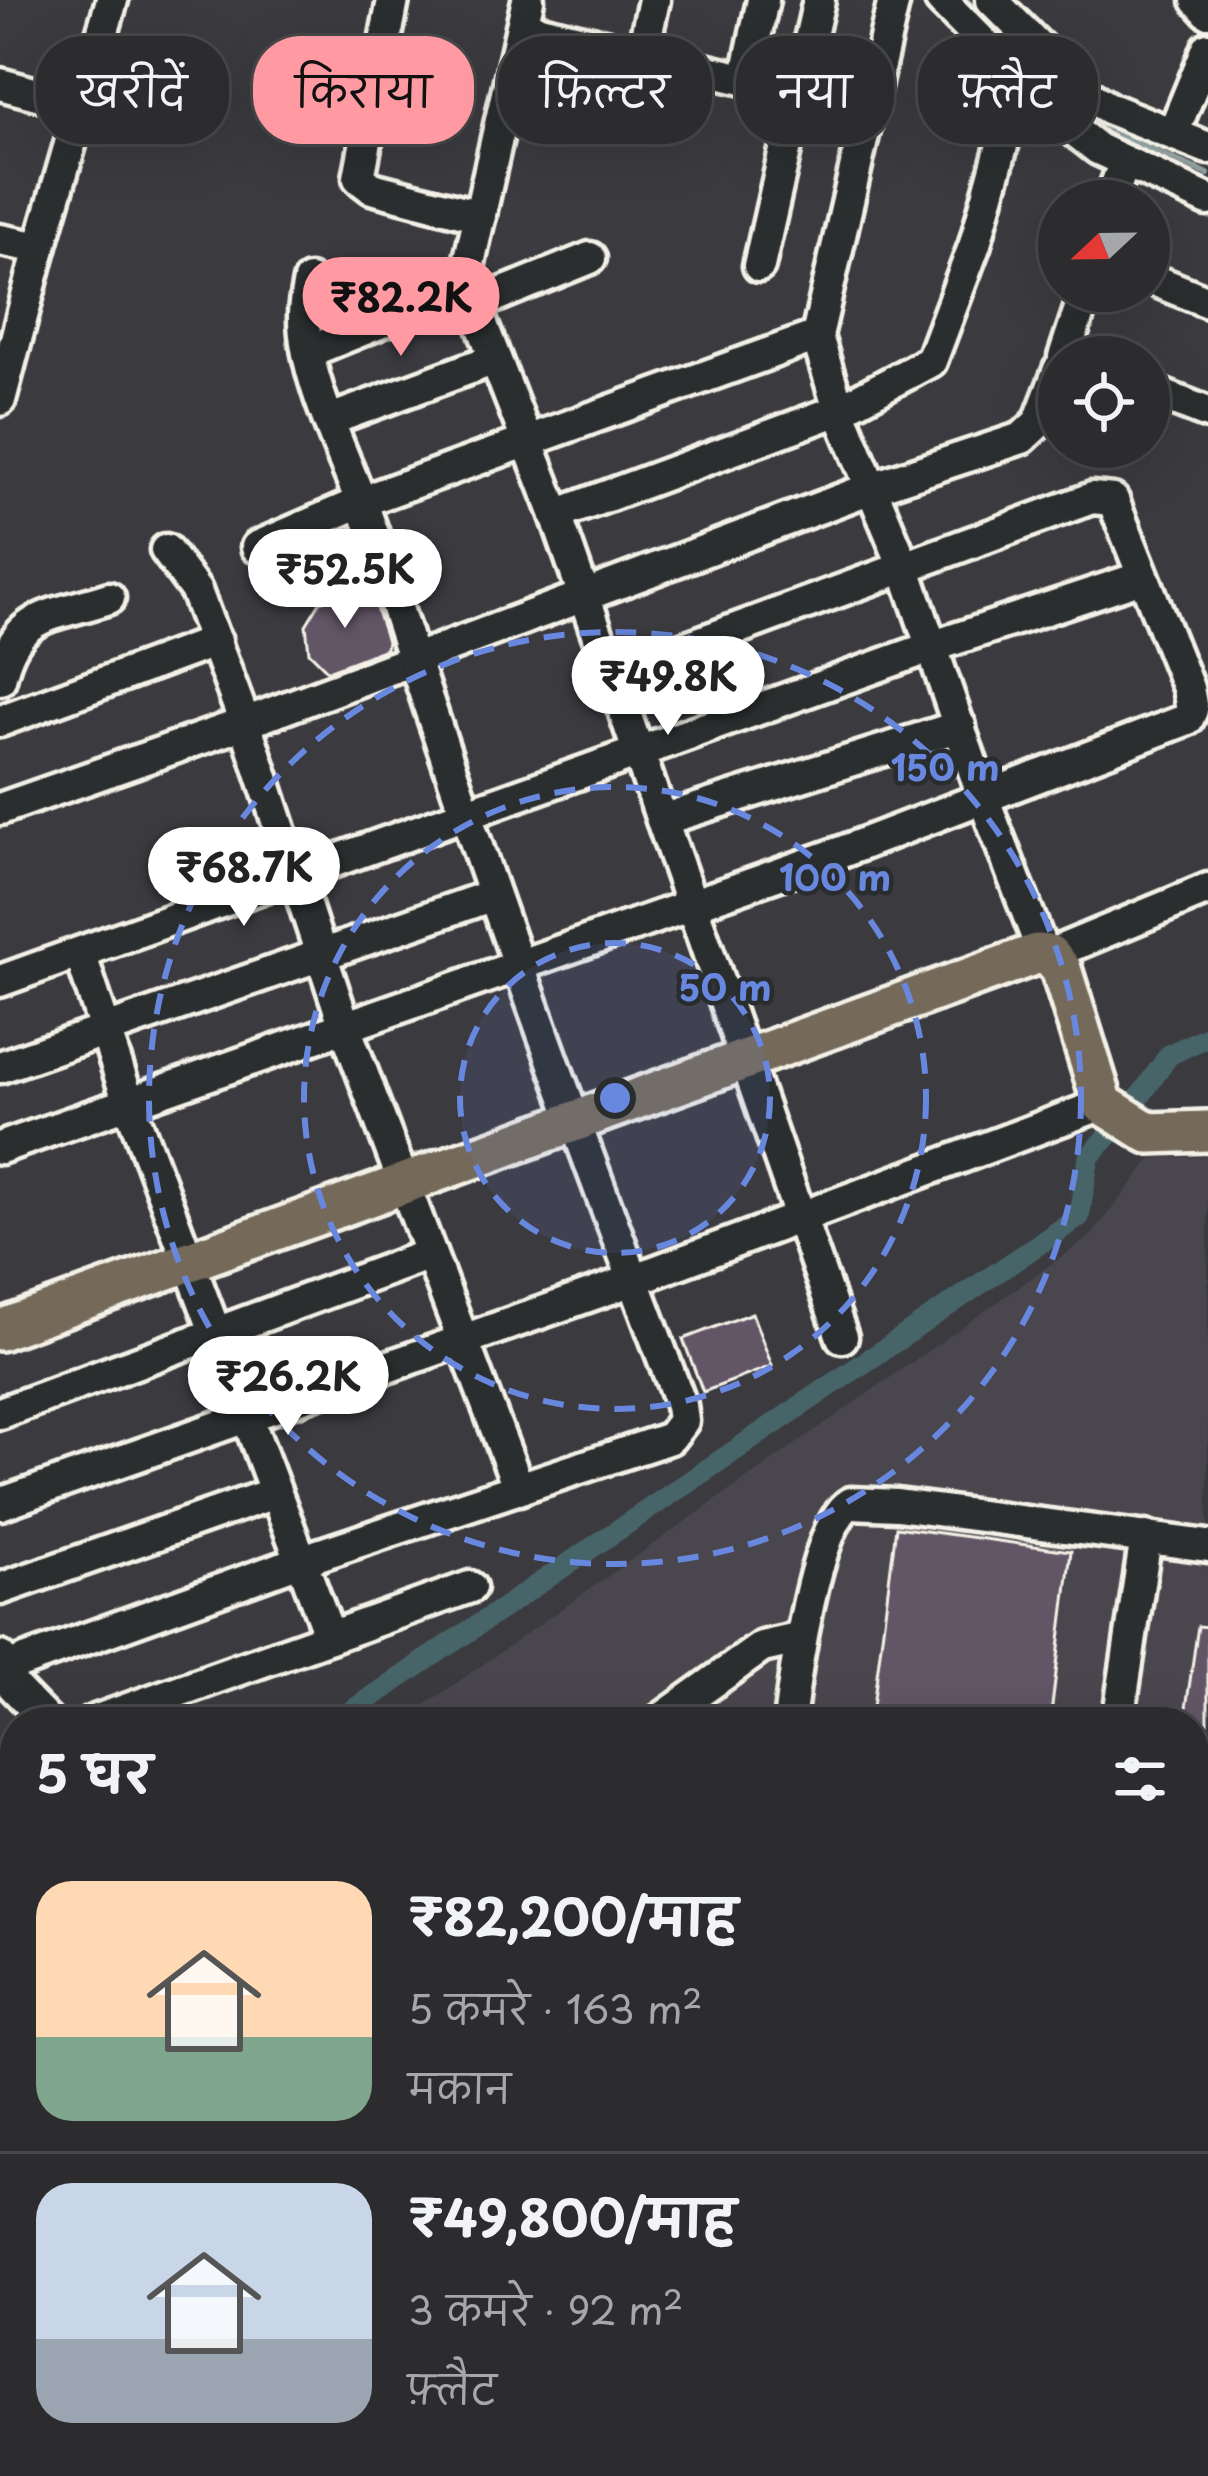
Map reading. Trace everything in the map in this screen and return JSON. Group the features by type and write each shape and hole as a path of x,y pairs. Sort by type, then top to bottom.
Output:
{"main road":[{"path":"0,1330 1046,954 1060,969 1103,1104 1150,1133 1208,1131"}],"street":[{"path":"102,36 112,0"},
{"path":"393,0 359,178 372,188 480,216"},
{"path":"646,36 654,0"},
{"path":"755,36 763,0"},
{"path":"811,36 819,0"},
{"path":"885,36 894,0"},
{"path":"941,0 977,36"},
{"path":"992,0 1019,36"},
{"path":"1196,0 1208,12"},
{"path":"588,36 526,14 480,216 469,293 556,515 842,1337"},
{"path":"1173,133 1208,48"},
{"path":"0,84 36,94"},
{"path":"1098,109 1110,109 1208,148"},
{"path":"1098,135 1124,164 1208,200"},
{"path":"0,400 5,364 71,144"},
{"path":"759,266 787,144"},
{"path":"860,144 817,336 839,410 874,487 934,646 984,800 1046,954 1208,889"},
{"path":"556,515 839,410 931,361 975,244 1002,144"},
{"path":"1118,180 1124,164"},
{"path":"0,240 40,248"},
{"path":"308,352 454,292 469,293 590,258"},
{"path":"31,1707 1,1665 670,1438 681,1429 681,1405 518,963 363,501 330,420 308,352 304,316 309,280"},
{"path":"1170,287 1208,302"},
{"path":"256,547 363,501 817,336"},
{"path":"330,420 495,359"},
{"path":"1170,398 1208,413"},
{"path":"0,809 245,723 874,487 1022,437 1038,423"},
{"path":"0,1148 984,800 1191,715 1188,688 1113,500 1106,497 1092,498 611,675"},
{"path":"166,550 196,591 216,641 345,1027 519,1489"},
{"path":"0,981 934,646 1142,577"},
{"path":"0,679 7,650 21,628 109,598"},
{"path":"0,721 216,641"},
{"path":"662,820 961,726"},
{"path":"0,1066 494,895"},
{"path":"80,953 129,1103 330,1637"},
{"path":"0,1504 633,1280 1103,1104"},
{"path":"0,1413 430,1254"},
{"path":"0,1588 274,1493"},
{"path":"790,1707 798,1639 830,1533 838,1513 851,1503 1208,1546"},
{"path":"1120,1707 1146,1537"},
{"path":"134,1707 470,1587"},
{"path":"677,1707 761,1647 798,1639"}],"shaded area":[{"path":"1208,1157 1208,1707 422,1707 1091,1236 1152,1158"}],"building":[{"path":"345,592 375,605 386,649 328,671 309,652 306,625 320,602"},
{"path":"752,1313 772,1366 703,1392 683,1339"},
{"path":"896,1527 1071,1551 1052,1707 873,1707"},
{"path":"1198,1626 1208,1627 1208,1707 1186,1707"}],"waterway":[{"path":"966,0 1091,124 1208,174"},
{"path":"357,1707 1079,1217 1089,1157 1125,1118 1169,1055 1208,1036"}]}
